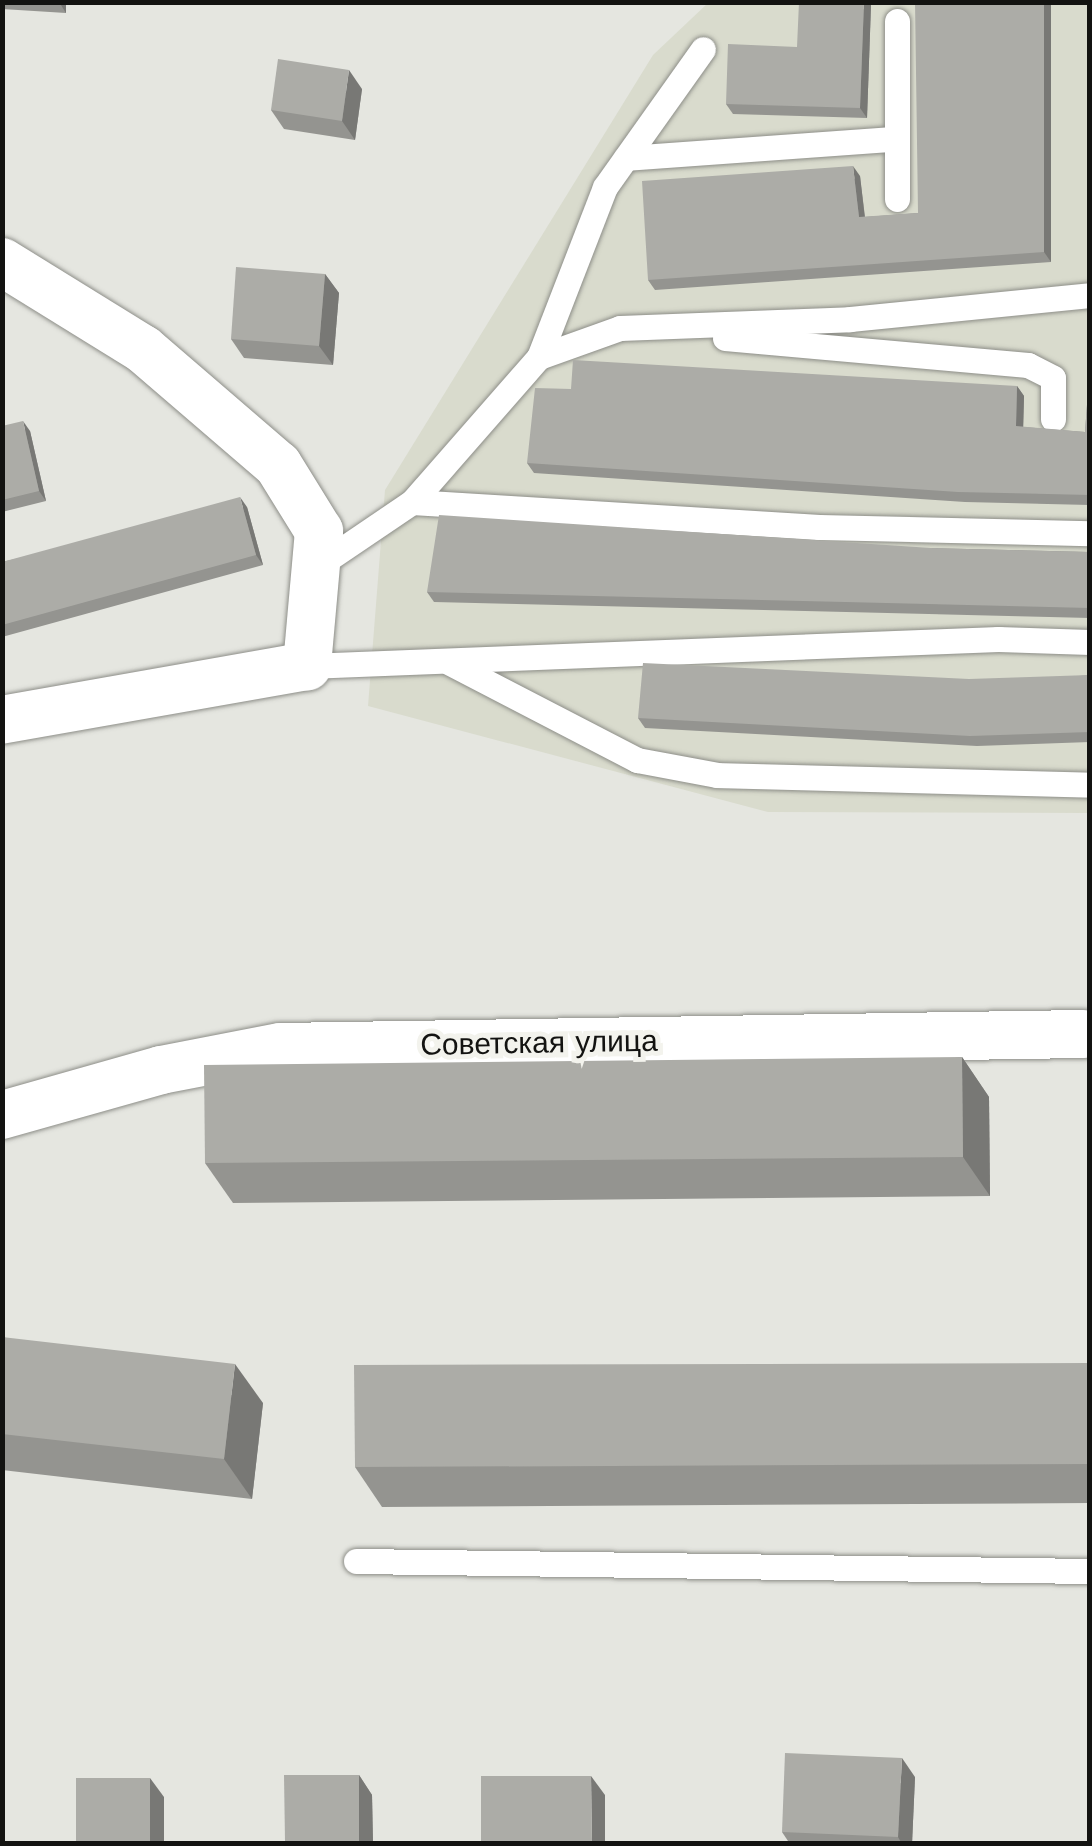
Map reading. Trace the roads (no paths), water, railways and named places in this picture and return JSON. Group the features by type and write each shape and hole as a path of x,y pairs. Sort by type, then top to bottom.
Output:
{"street":[{"path":"2,262 143,348 278,465 320,531 307,666 2,720"},
{"name":"Советская улица","path":"2,1115 161,1070 281,1047 1084,1034"}],"lane":[{"path":"897,21 897,200"},
{"path":"319,565 412,502 539,357 604,187 703,49"},
{"path":"626,158 894,139"},
{"path":"539,357 620,328 850,319 1090,296"},
{"path":"620,328 1028,365 1054,378 1052,420"},
{"path":"412,502 819,527 1090,534"},
{"path":"307,666 998,639 1090,642"},
{"path":"446,660 637,760 717,776 1090,785"},
{"path":"356,1561 1090,1571"}]}
